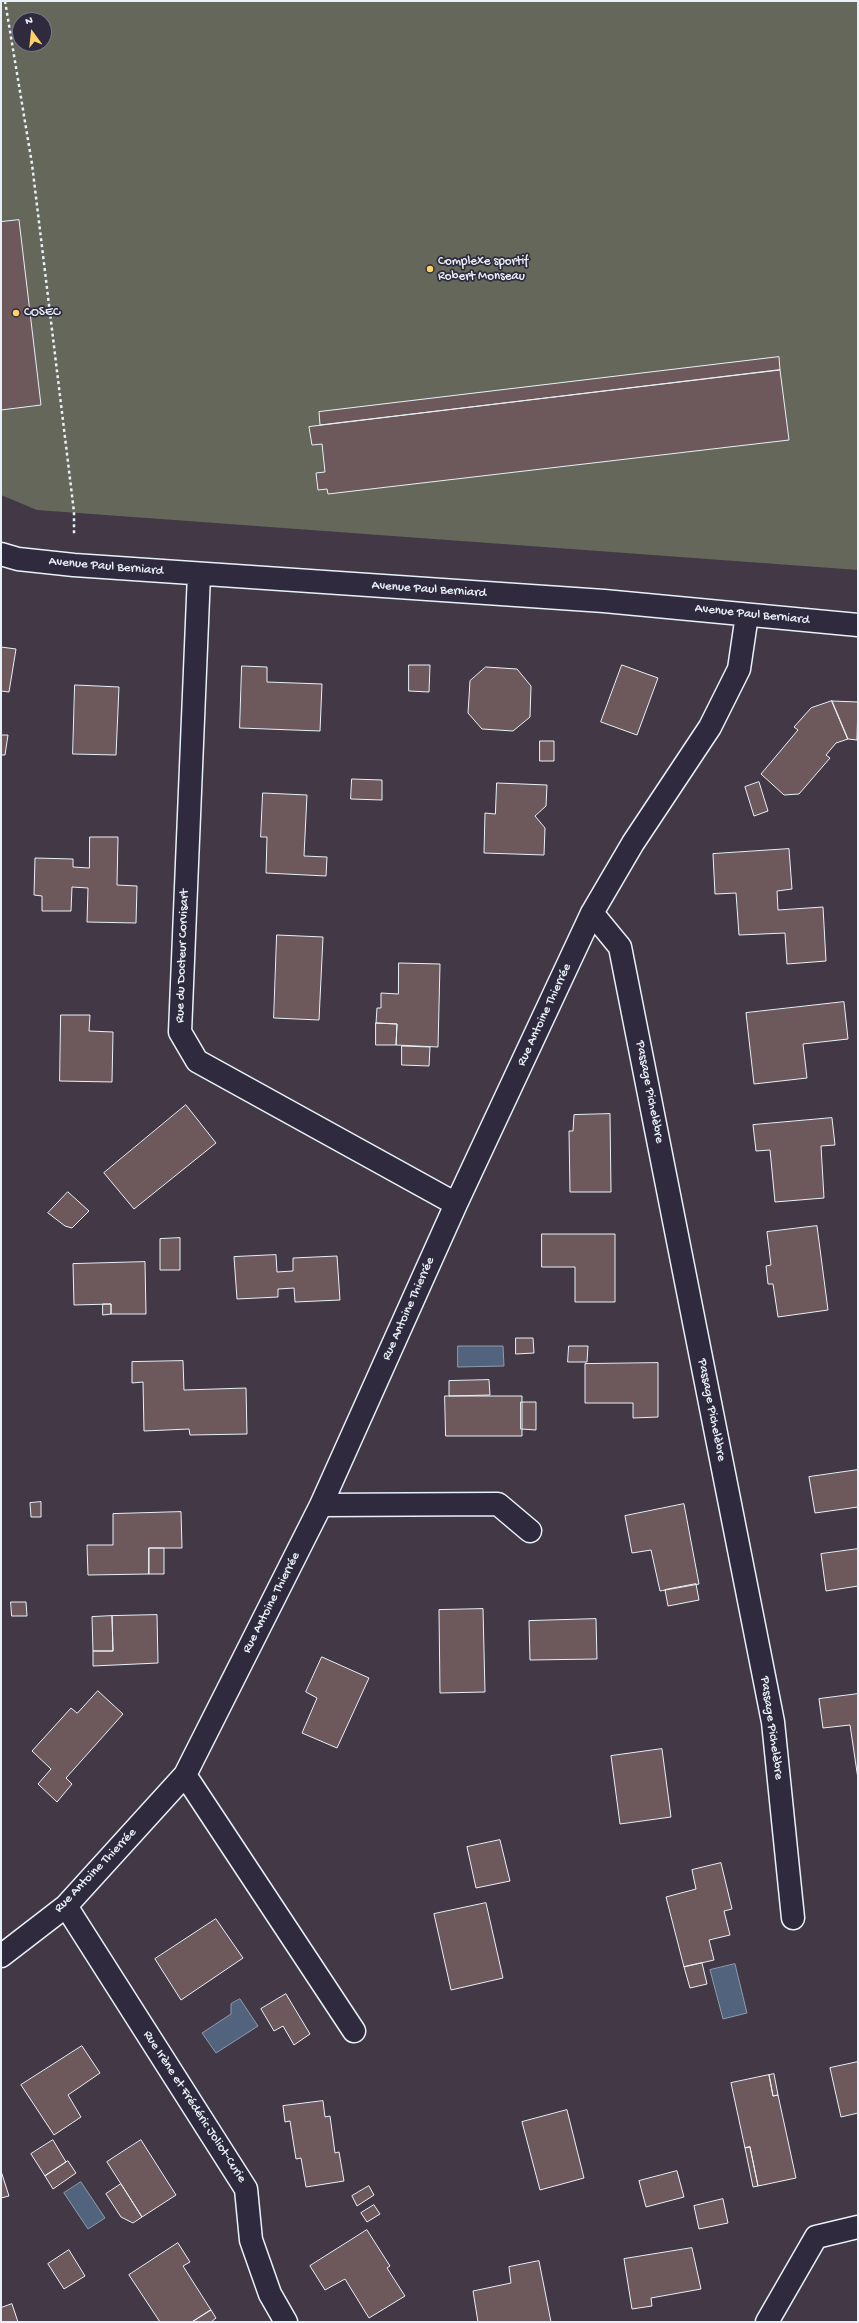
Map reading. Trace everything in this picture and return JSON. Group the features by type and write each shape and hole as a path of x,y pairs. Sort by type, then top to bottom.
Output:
{"street":[{"name":"Avenue Paul Berniard","path":"1,554 18,559 74,565 604,601 858,625"},
{"name":"Rue du Docteur Corvisart","path":"198,574 180,1032 197,1061 456,1204"},
{"name":"Rue Antoine Thierrée","path":"1,1956 66,1906 185,1775 321,1505 456,1204 592,913 633,842 710,728 739,669 747,615"},
{"name":"Passage Pichelèbre","path":"592,913 620,946 773,1722 793,1918"},
{"path":"321,1505 498,1504 530,1531"},
{"path":"185,1775 354,2032"},
{"name":"Rue Irène et Frédéric Joliot-Curie","path":"66,1906 246,2189 251,2240 270,2294 286,2322"},
{"path":"767,2322 816,2237 858,2227"}],"path":[{"path":"5,1 32,164 74,512 74,565"}],"green space":[{"name":"Complexe sportif Robert Monseau","path":"1,1 858,1 858,570 37,510 1,495"}],"water":[{"path":"458,1346 503,1346 504,1366 458,1367"},
{"path":"735,1964 747,2013 723,2019 710,1970"},
{"path":"240,1999 258,2026 216,2053 202,2033 231,2014 231,2004"},
{"path":"81,2182 105,2218 88,2229 64,2193"}],"building":[{"name":"COSEC","path":"19,220 41,405 1,410 1,222"},
{"path":"779,357 780,370 320,425 319,412"},
{"path":"780,370 789,440 328,494 327,489 318,490 316,473 325,472 322,444 312,445 309,427"},
{"path":"1,647 16,649 9,692 1,691"},
{"path":"409,665 430,665 429,692 409,691"},
{"path":"622,665 658,678 637,735 601,722"},
{"path":"242,666 267,667 267,682 322,684 320,731 240,728"},
{"path":"486,667 517,669 531,686 530,717 513,731 482,729 468,713 470,681"},
{"path":"75,685 119,687 116,755 73,754"},
{"path":"832,701 858,702 857,740 848,739"},
{"path":"832,701 848,739 836,743 826,755 830,758 799,794 784,795 761,774 798,730 794,727 811,708"},
{"path":"1,735 8,735 5,755 1,755"},
{"path":"540,741 554,741 554,761 540,761"},
{"path":"352,779 382,780 382,800 351,799"},
{"path":"759,782 768,811 754,816 745,787"},
{"path":"497,783 547,785 546,806 535,816 545,828 544,855 484,853 485,813 495,814"},
{"path":"263,793 307,795 304,856 327,857 326,876 266,873 267,837 261,837"},
{"path":"90,837 118,837 117,885 137,886 136,923 87,922 88,888 72,887 71,911 42,911 42,896 34,895 35,858 73,859 73,867 89,868"},
{"path":"789,849 792,889 777,891 778,910 823,907 826,961 787,964 785,933 739,935 736,893 715,894 713,854"},
{"path":"277,935 323,937 319,1020 274,1018"},
{"path":"399,963 440,964 438,1047 396,1045 397,1024 376,1023 377,1008 381,1008 381,993 398,994"},
{"path":"844,1002 848,1039 803,1044 807,1078 754,1084 746,1013"},
{"path":"61,1015 90,1015 89,1031 113,1032 112,1082 60,1081"},
{"path":"376,1023 397,1024 396,1045 376,1045"},
{"path":"402,1046 430,1047 429,1066 402,1065"},
{"path":"186,1105 216,1143 134,1209 104,1173"},
{"path":"610,1114 611,1192 570,1192 569,1131 573,1131 574,1115"},
{"path":"832,1118 835,1145 821,1146 824,1198 775,1202 770,1150 756,1151 753,1125"},
{"path":"68,1192 89,1211 72,1228 65,1226 48,1213"},
{"path":"817,1226 828,1310 778,1317 773,1284 768,1284 766,1266 771,1265 767,1232"},
{"path":"542,1234 615,1234 615,1302 575,1302 575,1267 542,1267"},
{"path":"180,1238 180,1270 160,1270 160,1239"},
{"path":"276,1255 277,1272 293,1271 293,1258 337,1256 340,1300 295,1302 294,1288 278,1289 278,1297 237,1299 234,1257"},
{"path":"145,1262 146,1314 111,1314 111,1304 74,1305 73,1264"},
{"path":"103,1304 111,1304 111,1314 103,1315"},
{"path":"516,1338 533,1338 534,1353 516,1354"},
{"path":"569,1346 588,1346 587,1362 568,1362"},
{"path":"183,1361 184,1390 246,1388 247,1434 190,1435 189,1429 144,1431 143,1382 132,1383 132,1362"},
{"path":"658,1363 658,1417 633,1418 633,1403 585,1403 585,1364"},
{"path":"489,1380 490,1395 449,1396 449,1381"},
{"path":"445,1396 522,1396 522,1436 446,1436"},
{"path":"521,1402 536,1402 536,1430 521,1429"},
{"path":"858,1470 858,1507 815,1513 809,1477"},
{"path":"41,1502 41,1517 31,1517 30,1503"},
{"path":"684,1504 699,1584 660,1591 651,1550 632,1553 625,1516"},
{"path":"181,1512 182,1548 149,1548 149,1574 88,1575 87,1545 113,1545 113,1514"},
{"path":"149,1548 164,1548 164,1574 149,1574"},
{"path":"858,1549 858,1586 826,1591 821,1554"},
{"path":"696,1584 699,1600 668,1606 665,1590"},
{"path":"11,1602 26,1602 27,1616 12,1616"},
{"path":"483,1609 485,1692 440,1693 439,1610"},
{"path":"157,1615 158,1663 93,1666 93,1651 113,1651 112,1616"},
{"path":"112,1616 113,1651 93,1651 92,1617"},
{"path":"596,1619 597,1659 530,1660 529,1621"},
{"path":"322,1657 369,1678 337,1748 302,1733 317,1698 306,1692"},
{"path":"98,1691 123,1714 66,1778 72,1784 57,1802 38,1784 51,1769 32,1751 71,1708 77,1713"},
{"path":"858,1694 858,1779 850,1725 823,1728 819,1699"},
{"path":"662,1749 671,1817 620,1824 611,1756"},
{"path":"500,1840 510,1881 476,1888 467,1847"},
{"path":"721,1863 732,1909 724,1911 730,1935 709,1940 714,1960 684,1967 666,1897 696,1889 692,1870"},
{"path":"486,1903 503,1978 451,1990 434,1914"},
{"path":"216,1919 243,1958 181,2000 155,1959"},
{"path":"702,1963 707,1984 690,1988 684,1967"},
{"path":"286,1994 310,2034 294,2045 283,2026 274,2031 261,2009"},
{"path":"82,2046 100,2073 68,2095 81,2117 54,2135 21,2085"},
{"path":"858,2062 858,2113 841,2117 830,2068"},
{"path":"774,2074 778,2095 773,2096 769,2075"},
{"path":"769,2075 773,2096 778,2095 796,2178 758,2186 750,2147 745,2148 731,2083"},
{"path":"323,2101 325,2117 330,2116 335,2153 339,2152 344,2181 306,2187 301,2158 296,2159 290,2121 285,2122 283,2106"},
{"path":"567,2110 584,2178 540,2190 522,2122"},
{"path":"53,2140 66,2162 45,2176 31,2154"},
{"path":"141,2140 176,2195 142,2217 107,2162"},
{"path":"750,2147 758,2186 753,2187 745,2148"},
{"path":"68,2161 76,2173 53,2189 45,2176"},
{"path":"1,2171 9,2196 1,2198"},
{"path":"677,2171 684,2197 646,2207 639,2181"},
{"path":"121,2184 142,2217 133,2223 121,2217 106,2194"},
{"path":"369,2186 374,2195 357,2206 352,2196"},
{"path":"723,2199 728,2223 699,2229 694,2206"},
{"path":"374,2205 380,2214 367,2222 361,2213"},
{"path":"367,2230 390,2266 387,2268 405,2296 369,2318 345,2279 325,2290 310,2266"},
{"path":"178,2243 190,2262 183,2266 211,2310 192,2322 160,2322 129,2275"},
{"path":"692,2248 701,2289 651,2298 652,2306 632,2309 624,2259"},
{"path":"69,2250 85,2276 64,2289 48,2264"},
{"path":"539,2261 551,2322 478,2322 473,2291 511,2283 509,2267"},
{"path":"12,2304 18,2322 1,2322 1,2308"},
{"path":"211,2310 216,2318 211,2322 192,2322"}],"place":[{"name":"Complexe sportif Robert Monseau","path":"430,269"},
{"name":"COSEC","path":"16,313"}]}
